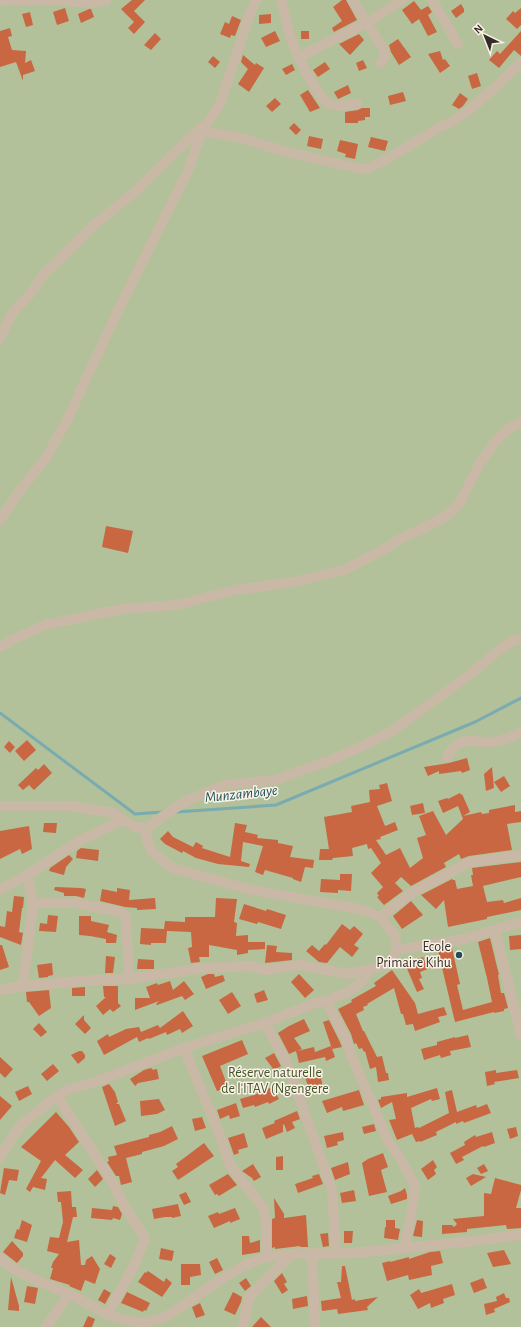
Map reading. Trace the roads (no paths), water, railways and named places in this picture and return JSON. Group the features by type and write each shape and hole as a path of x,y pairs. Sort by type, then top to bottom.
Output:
{"street":[{"path":"0,1 53,0 93,3 106,0"},
{"path":"0,520 18,493 46,458 67,420 115,317 187,173 202,130 220,104 256,0"},
{"path":"280,0 284,8 289,33 299,57 320,96 326,102 340,106 357,104"},
{"path":"352,0 368,22 383,48 385,55 381,63"},
{"path":"299,57 368,22 402,0"},
{"path":"432,0 458,44"},
{"path":"202,130 242,138 312,159 366,169 394,155 438,128 452,122 469,110 521,62"},
{"path":"0,339 11,315 30,294 44,274 93,226 143,184 195,134 220,104"},
{"path":"0,647 45,625 122,609 177,605 235,590 293,582 344,570 381,551 402,538 445,517 460,503 480,463 495,442 511,426 521,422"},
{"path":"0,806 71,806 114,813 134,827 146,829 186,801 225,785 275,780 331,760 367,744 392,731 468,675 499,650 514,640 521,639"},
{"path":"447,757 451,750 461,742 473,740 492,742 521,732"},
{"path":"0,890 27,875 81,840 123,820"},
{"path":"0,990 23,986 94,980 128,979 203,968 250,966 265,970 301,965 348,974 388,964 397,950 395,936 380,917 364,910 247,889 173,868 152,852 147,839 146,829"},
{"path":"380,917 413,892 470,862 521,855"},
{"path":"23,986 33,903 27,875"},
{"path":"33,903 76,903 120,912 125,915 127,919 128,979"},
{"path":"397,950 464,939 521,922"},
{"path":"495,930 521,1035"},
{"path":"0,1158 22,1124 57,1096 67,1090 98,1081 184,1048 265,1023 348,992 358,985 372,969"},
{"path":"326,1000 345,1037 388,1141 399,1156 415,1186 404,1249"},
{"path":"265,1023 287,1064 332,1190 336,1254"},
{"path":"184,1048 221,1138 230,1165 264,1209 266,1222 266,1257"},
{"path":"57,1096 113,1183 125,1207 145,1238 135,1264 107,1314"},
{"path":"0,1258 32,1280 69,1294 107,1314 133,1322 146,1322 163,1319 234,1272 252,1262 266,1257 292,1254 336,1254 404,1249 521,1235"},
{"path":"312,1253 314,1327"},
{"path":"243,1327 249,1297 292,1254"},
{"path":"46,1327 69,1294"}],"waterway":[{"name":"Munzambaye","path":"176,812 276,805 475,722 521,698"},
{"name":"Munzambaye","path":"0,713 135,814 162,812"}],"place":[{"name":"Ecole Primaire Kihu","path":"459,955"}],"park label":[{"name":"Réserve naturelle de l'ITAV (Ngengere","path":"275,1082"}]}
